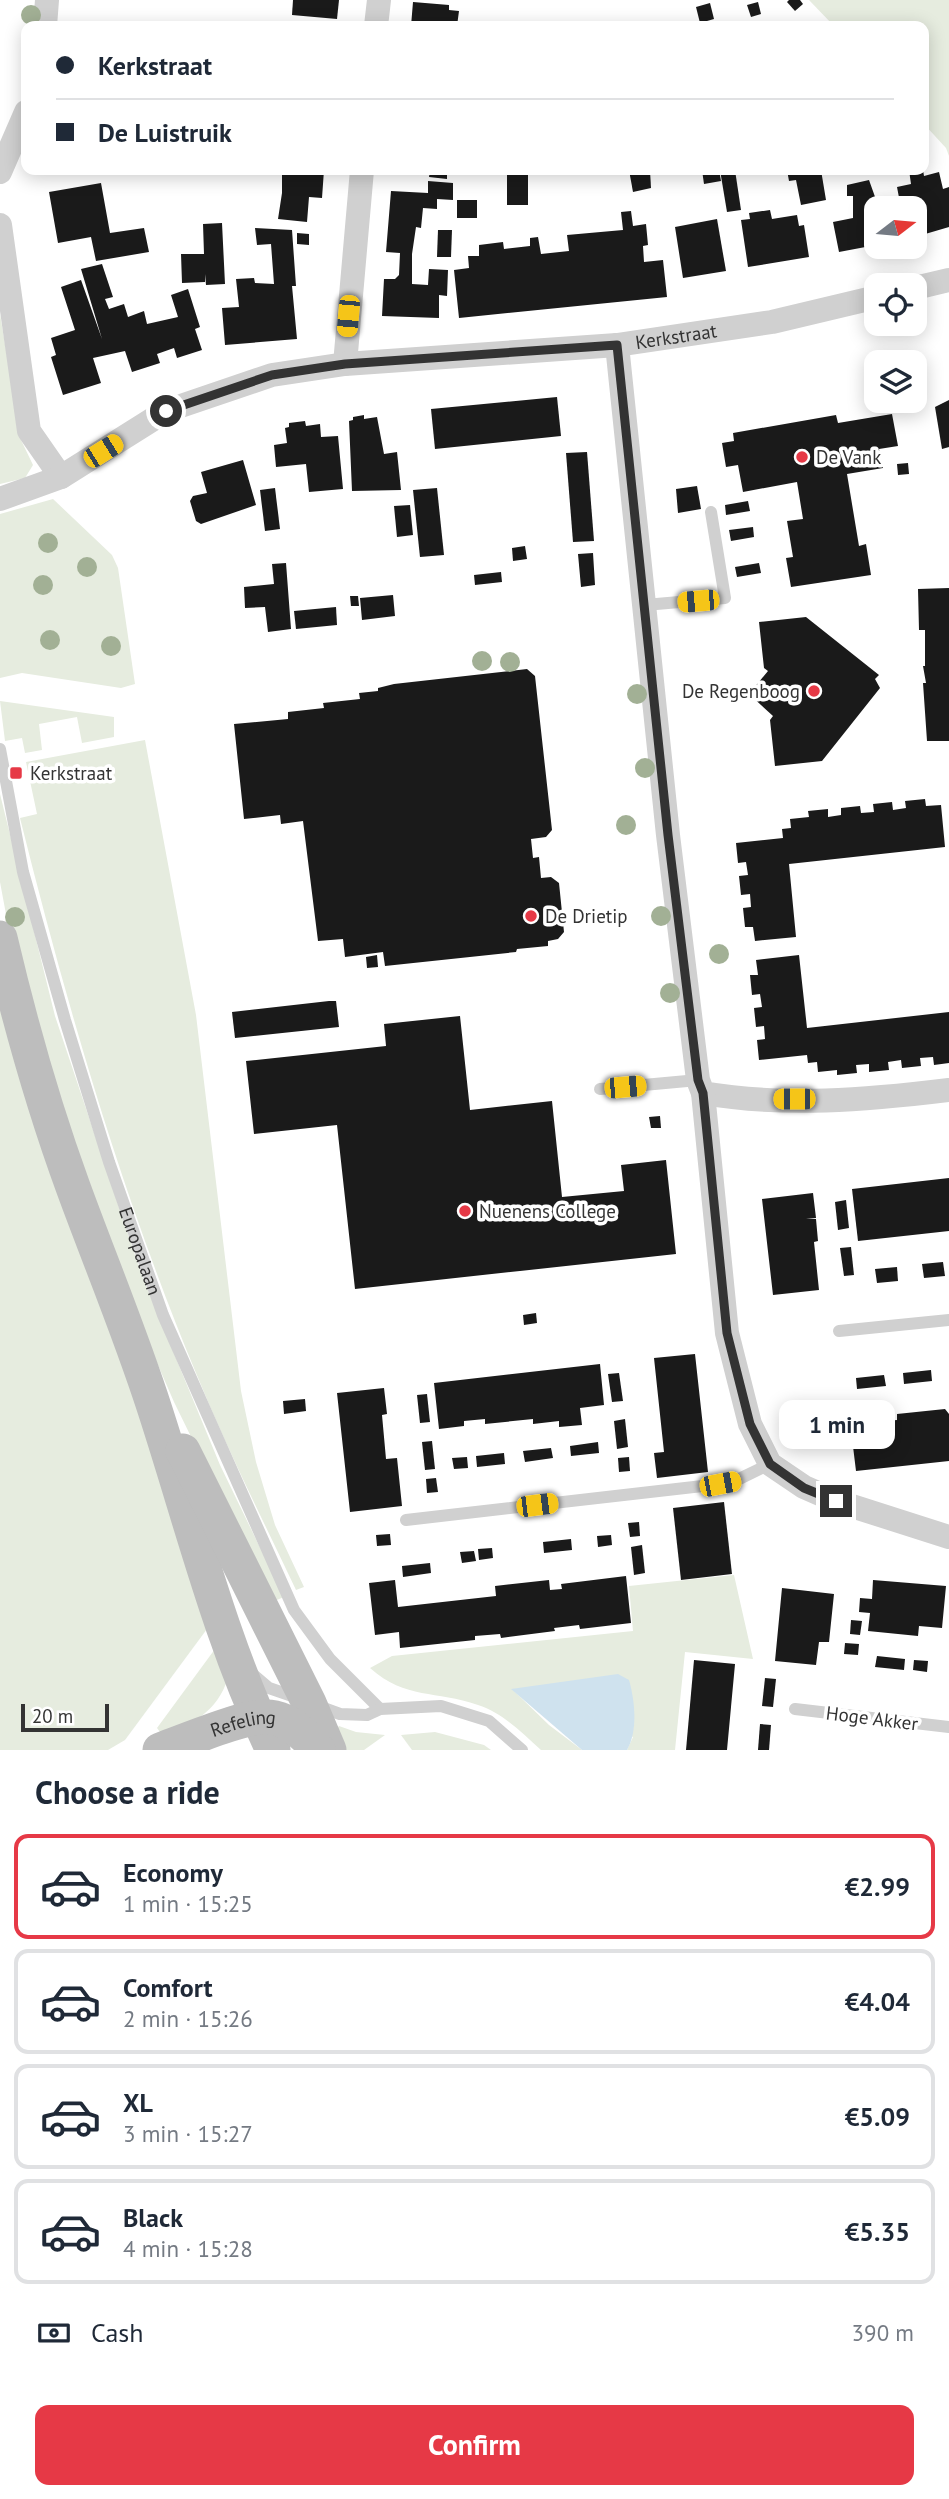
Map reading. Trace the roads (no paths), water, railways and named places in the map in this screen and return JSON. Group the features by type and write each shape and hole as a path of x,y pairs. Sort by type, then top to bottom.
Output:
{"main road":[{"path":"0,938 30,1058 72,1183 155,1410 170,1466 236,1660 273,1750"},
{"path":"155,1410 189,1458 309,1703 329,1750"},
{"name":"Refeling","path":"160,1750 257,1715 286,1722 302,1731 318,1750"}],"street":[{"path":"45,21 47,0"},
{"path":"377,21 379,0"},
{"path":"0,172 21,124"},
{"path":"345,364 362,175"},
{"path":"0,225 29,431 61,477"},
{"path":"927,285 949,280"},
{"name":"Kerkstraat","path":"0,499 61,477 166,411 272,375 345,364 617,345 772,322 864,300"},
{"path":"617,345 727,1333 750,1424 770,1464 804,1488 949,1537"},
{"path":"700,1087 767,1100 862,1099 949,1090"}],"lane":[{"path":"645,605 724,598 711,512"},
{"name":"Europalaan","path":"0,749 23,872 58,995 109,1161 163,1315 294,1609 330,1659 380,1709"},
{"path":"600,1089 700,1087"},
{"path":"839,1331 949,1320"},
{"path":"406,1520 720,1484 735,1481 770,1464"},
{"path":"236,1660 269,1688 340,1714 367,1714 380,1709 440,1706 489,1721 522,1750"},
{"name":"Hoge Akker","path":"795,1709 949,1727"}],"water":[{"path":"618,1674 629,1680 633,1697 633,1734 627,1750 582,1750 511,1689"}],"place":[{"name":"De Vank","path":"802,457"},
{"name":"De Regenboog","path":"814,691"},
{"name":"Kerkstraat","path":"16,773"},
{"name":"De Drietip","path":"531,916"},
{"name":"Nuenens College","path":"465,1211"}]}
